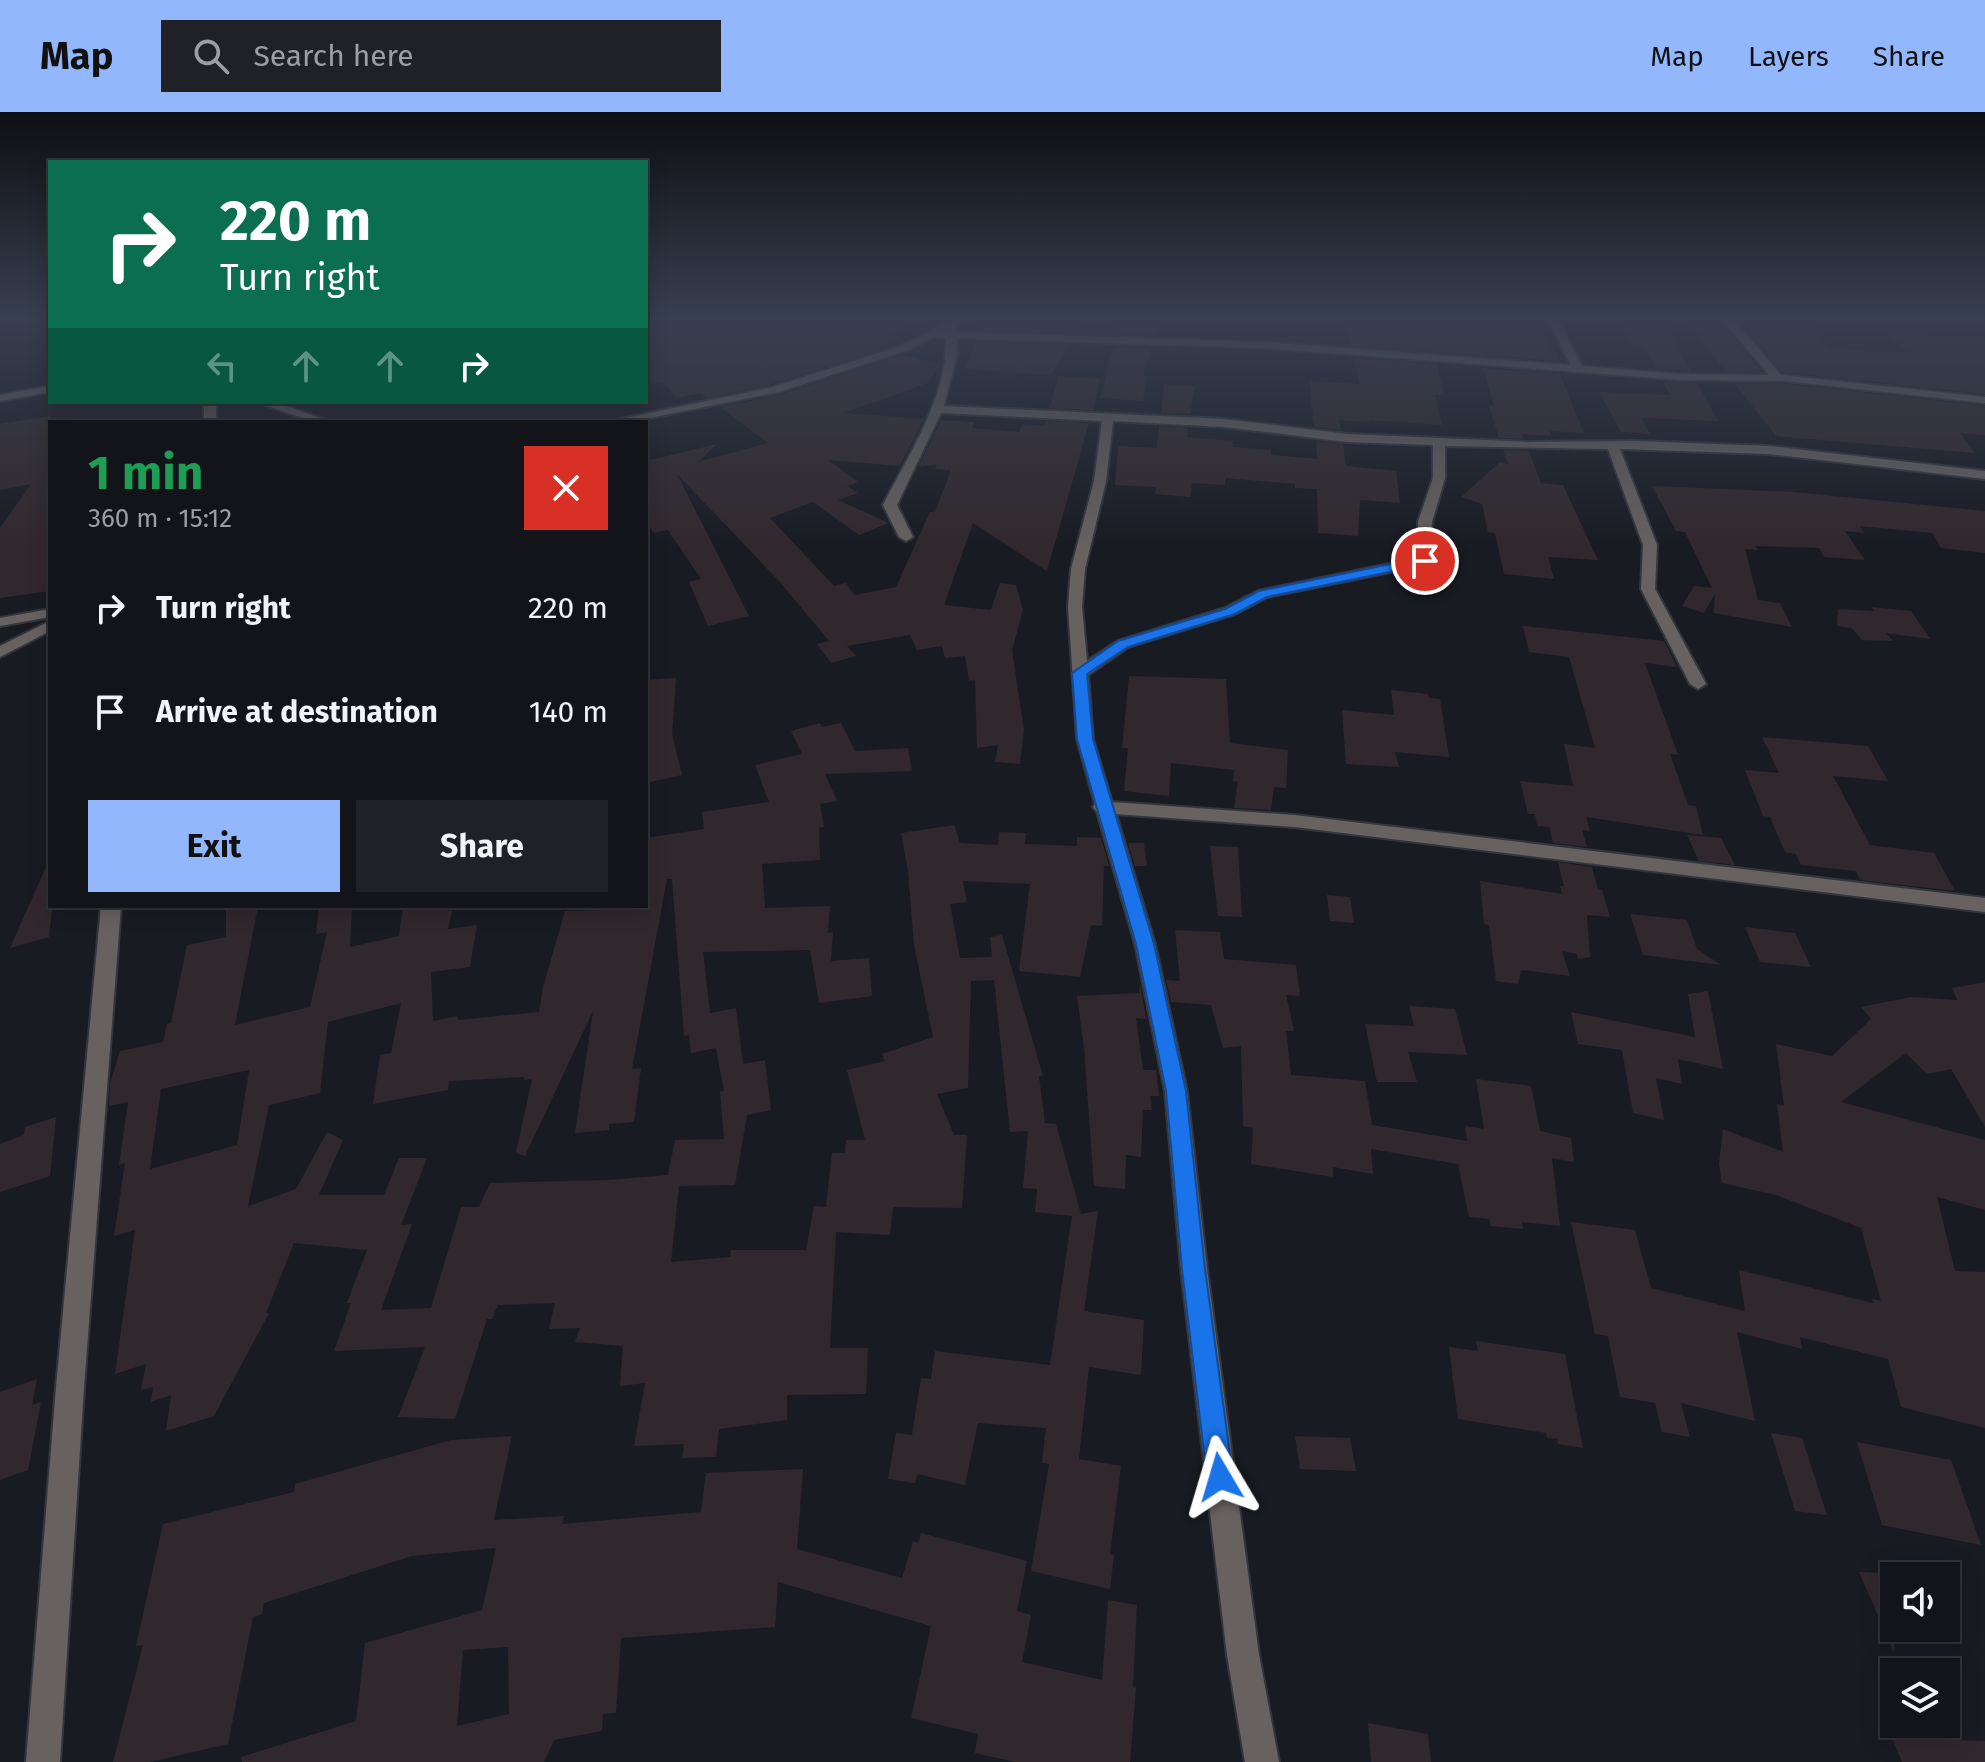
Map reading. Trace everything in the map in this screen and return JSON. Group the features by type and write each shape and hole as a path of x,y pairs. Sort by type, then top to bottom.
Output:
{"street":[{"path":"622,420 750,395"},
{"path":"906,537 890,505 941,395"},
{"path":"1938,395 1985,400"},
{"path":"268,404 320,420"},
{"path":"937,409 1224,423 1347,438 1530,446 1769,450 1985,475"},
{"path":"1108,418 1100,481 1078,569 1075,607 1085,739 1102,807 1145,944 1176,1091 1194,1269 1243,1655 1262,1762"},
{"path":"1080,673 1123,644 1230,611 1263,594 1425,561 1425,522 1439,478 1439,441"},
{"path":"1613,445 1650,545 1648,589 1698,684"},
{"path":"0,622 48,613"},
{"path":"0,652 48,626"},
{"path":"1102,807 1294,821 1985,905"},
{"path":"43,1762 71,1372 111,908"}],"building":[{"path":"780,395 894,395 844,413 924,419 900,466 828,460 858,482 847,486 858,493 838,500 889,523 859,535 813,502 770,518 834,586 846,583 854,595 896,587 930,512 935,512 951,470 935,469 937,465 918,467 941,420 974,422 972,428 1019,432 1022,424 1044,426 1045,421 1089,423 1047,571 973,523 944,605 991,610 1000,583 1016,585 1023,610 1012,650 1024,730 1020,764 995,762 998,745 977,748 975,680 969,681 965,656 945,658 942,646 917,650 910,635 847,646 856,656 831,663 817,644 829,641 779,581 677,474 749,616 708,626 689,582 701,579 668,530 654,533 648,524 648,461 717,444 698,462 768,443 720,407"},
{"path":"1053,395 1096,395 1093,410 1049,408"},
{"path":"1101,395 1144,395 1143,401 1100,398"},
{"path":"1163,395 1193,395 1190,414 1161,413"},
{"path":"1311,395 1435,395 1442,425 1339,420 1341,430 1314,427"},
{"path":"1491,395 1569,395 1584,433 1550,431 1552,436 1522,434 1524,439 1499,438 1489,405 1494,406"},
{"path":"1601,395 1704,395 1718,421 1641,418 1650,434 1621,432"},
{"path":"1744,395 1886,395 1985,406 1985,435 1960,433 1975,453 1776,436"},
{"path":"50,416 48,591 0,598 0,528 31,484 0,490 0,424"},
{"path":"1159,426 1188,428 1187,437 1233,441 1232,447 1271,450 1271,455 1317,459 1316,441 1343,444 1346,466 1396,471 1400,503 1360,500 1358,536 1318,533 1317,489 1295,488 1295,484 1225,478 1225,485 1192,483 1190,497 1155,494 1156,487 1115,485 1118,446 1157,448"},
{"path":"1503,450 1529,451 1541,483 1563,485 1598,560 1548,557 1554,579 1504,574 1495,533 1488,532 1482,504 1461,497 1499,463 1508,464"},
{"path":"1652,486 1793,492 1985,511 1985,553 1941,548 1932,533 1860,526 1864,533 1845,531 1865,560 1824,557 1819,548 1755,546 1758,550 1745,549 1758,600 1780,603 1792,627 1714,613 1715,594 1704,613 1682,606 1694,586 1712,588 1685,532 1676,531"},
{"path":"1872,607 1911,611 1930,639 1886,633 1893,641 1862,640 1852,628 1837,626 1838,609 1874,611"},
{"path":"1523,626 1664,641 1677,667 1645,663 1678,755 1670,754 1688,805 1696,806 1703,835 1586,817 1590,831 1582,830 1587,847 1553,843 1549,827 1537,826 1535,814 1528,814 1520,781 1573,786 1564,744 1595,748 1569,657 1529,652"},
{"path":"1129,676 1226,679 1230,743 1288,750 1286,788 1274,787 1271,810 1234,808 1238,782 1233,781 1234,770 1171,763 1169,796 1124,791 1128,748 1122,748"},
{"path":"676,678 672,734 682,775 648,783 648,680"},
{"path":"1391,690 1428,694 1429,698 1440,699 1449,757 1395,752 1399,767 1346,764 1342,710 1394,715"},
{"path":"820,723 822,727 841,723 855,751 908,748 912,771 825,774 837,801 820,804 824,827 819,828 820,860 762,864 765,908 830,906 828,933 833,932 831,961 869,958 872,996 819,1003 810,950 703,952 710,1013 736,1008 743,1064 765,1060 771,1110 747,1115 735,1185 679,1186 671,1262 730,1257 731,1250 806,1250 814,1206 826,1207 832,1153 845,1153 846,1140 865,1140 847,1070 885,1061 882,1054 933,1037 914,945 908,871 901,833 954,825 960,843 998,845 999,832 1026,833 1025,844 1077,846 1077,837 1101,838 1109,866 1104,866 1102,926 1091,925 1080,977 1019,971 1030,884 963,881 967,902 950,904 960,958 992,957 990,937 1002,935 1043,1076 1039,1076 1045,1123 1056,1124 1081,1214 1098,1211 1084,1311 1144,1320 1141,1375 1089,1367 1079,1459 1121,1466 1110,1554 1114,1555 1110,1589 1031,1571 1049,1464 1042,1463 1046,1428 978,1423 965,1485 917,1474 915,1483 888,1479 896,1433 912,1435 921,1378 931,1379 935,1351 1050,1365 1072,1216 1035,1212 1037,1189 1023,1188 1028,1131 1010,1132 994,980 971,981 968,1088 937,1094 954,1135 967,1135 962,1208 893,1207 890,1235 836,1232 830,1348 868,1348 866,1394 787,1395 787,1420 719,1429 716,1457 682,1458 684,1444 634,1446 645,1383 620,1386 623,1346 575,1342 580,1328 549,1329 555,1303 498,1305 492,1319 487,1319 455,1419 398,1417 425,1347 334,1351 351,1303 347,1303 367,1250 294,1243 266,1313 269,1313 214,1416 166,1431 171,1395 151,1402 153,1387 141,1390 146,1364 115,1374 135,1230 114,1236 125,1163 119,1165 128,1102 109,1106 110,1083 120,1051 163,1042 167,1024 171,1023 187,945 226,937 226,908 258,908 235,1025 310,1007 327,932 316,934 319,908 352,908 350,947 399,936 403,908 453,908 448,929 477,925 470,967 431,972 433,1021 458,1016 458,1020 539,1012 565,911 648,908 648,838 704,829 702,812 769,802 755,765 802,754 791,731","holes":["667,879 672,879 684,1036 689,1035 691,1053 716,1048 724,1091 720,1092 724,1139 675,1140 668,1175 490,1183 479,1207 461,1207 431,1308 381,1310 412,1224 401,1225 427,1158 399,1158 384,1195 319,1195 343,1140 327,1132 296,1189 248,1206 269,1105 320,1093 328,1022 401,1003 391,1053 380,1055 373,1104 448,1090 449,1081 532,1079 516,1153 525,1156 593,1011 575,1133 609,1130 609,1124 634,1122 641,1068 632,1069","249,1070 237,1145 150,1169 161,1089"]},
{"path":"1762,737 1868,746 1888,781 1833,776 1870,845 1934,853 1955,891 1860,880 1856,871 1801,865 1796,854 1785,852 1770,817 1763,816 1745,770 1779,773"},
{"path":"1687,835 1721,838 1735,865 1699,861"},
{"path":"1128,843 1144,843 1147,866 1135,866"},
{"path":"1210,846 1238,847 1242,917 1218,916"},
{"path":"48,862 48,908 52,908 49,937 10,948"},
{"path":"1558,862 1592,867 1598,889 1602,890 1610,917 1587,915 1590,957 1578,959 1577,954 1562,951 1570,976 1521,970 1518,984 1496,981 1489,925 1484,924 1480,881 1562,894 1560,886 1564,886"},
{"path":"1327,895 1350,897 1354,923 1330,921"},
{"path":"1630,914 1687,920 1697,949 1721,965 1643,955"},
{"path":"1745,927 1795,933 1811,967 1760,962"},
{"path":"1175,930 1220,932 1224,959 1296,965 1300,996 1286,995 1294,1031 1286,1031 1291,1075 1365,1081 1372,1125 1467,1141 1465,1126 1484,1129 1476,1079 1531,1086 1540,1131 1571,1138 1574,1162 1552,1158 1560,1226 1522,1222 1523,1229 1491,1226 1489,1219 1469,1217 1458,1164 1371,1149 1373,1174 1333,1167 1333,1177 1251,1164 1253,1128 1243,1126 1241,1046 1223,1048 1211,1005 1171,1002 1166,980 1180,981"},
{"path":"1140,982 1146,1019 1136,1018 1143,1070 1156,1070 1159,1096 1150,1096 1152,1110 1143,1110 1141,1157 1126,1155 1125,1189 1094,1186 1077,996 1139,993"},
{"path":"1985,982 1985,1127 1951,1069 1927,1074 1906,1053 1841,1102 1985,1140 1985,1210 1937,1197 1955,1271 1985,1272 1985,1428 1901,1407 1888,1359 1800,1337 1802,1349 1737,1332 1755,1421 1681,1403 1690,1437 1662,1432 1655,1403 1620,1397 1608,1336 1595,1334 1571,1222 1635,1230 1651,1288 1745,1311 1739,1270 1873,1303 1872,1299 1881,1301 1861,1228 1776,1195 1722,1183 1719,1164 1723,1129 1783,1152 1777,1104 1784,1106 1776,1044 1832,1056 1871,1019 1861,1007 1911,997 1957,1000 1952,988"},
{"path":"1708,991 1723,1069 1678,1059 1682,1084 1656,1078 1664,1120 1633,1113 1622,1050 1578,1044 1571,1012 1695,1037 1688,994"},
{"path":"1409,1006 1455,1009 1467,1055 1408,1052 1417,1082 1377,1082 1365,1024 1414,1026"},
{"path":"56,1117 50,1176 0,1192 0,1144 24,1135 25,1127"},
{"path":"1476,1341 1565,1354 1583,1448 1558,1444 1557,1439 1547,1438 1546,1433 1458,1419 1449,1347 1478,1351"},
{"path":"37,1379 32,1405 41,1402 28,1470 0,1480 0,1392"},
{"path":"1771,1433 1802,1438 1827,1515 1795,1511"},
{"path":"512,1436 494,1520 564,1516 562,1524 701,1512 706,1473 803,1469 797,1549 902,1578 913,1541 918,1543 921,1533 1027,1561 1017,1611 1031,1615 1022,1662 1102,1680 1108,1600 1137,1605 1133,1687 1136,1688 1130,1762 1015,1762 975,1753 978,1734 911,1718 931,1626 778,1582 775,1627 621,1638 616,1713 603,1714 602,1731 554,1740 544,1762 242,1762 241,1757 356,1721 365,1643 482,1610 496,1548 412,1556 264,1603 262,1614 253,1617 228,1744 150,1762 113,1762 143,1645 136,1646 163,1524 294,1492 295,1484 451,1440","holes":["508,1647 509,1714 457,1726 463,1650"]},
{"path":"1295,1436 1350,1438 1356,1471 1300,1469"},
{"path":"1857,1442 1951,1460 1981,1545 1882,1525"},
{"path":"1859,1572 1880,1573 1880,1620"},
{"path":"1368,1723 1428,1734 1431,1762 1371,1762"},
{"path":"1892,1738 1985,1741 1985,1762 1902,1762"}],"route":[{"path":"1220,1477 1176,1091 1145,944 1102,807 1085,739 1080,673 1123,644 1230,611 1263,594 1309,582 1425,561"}]}
